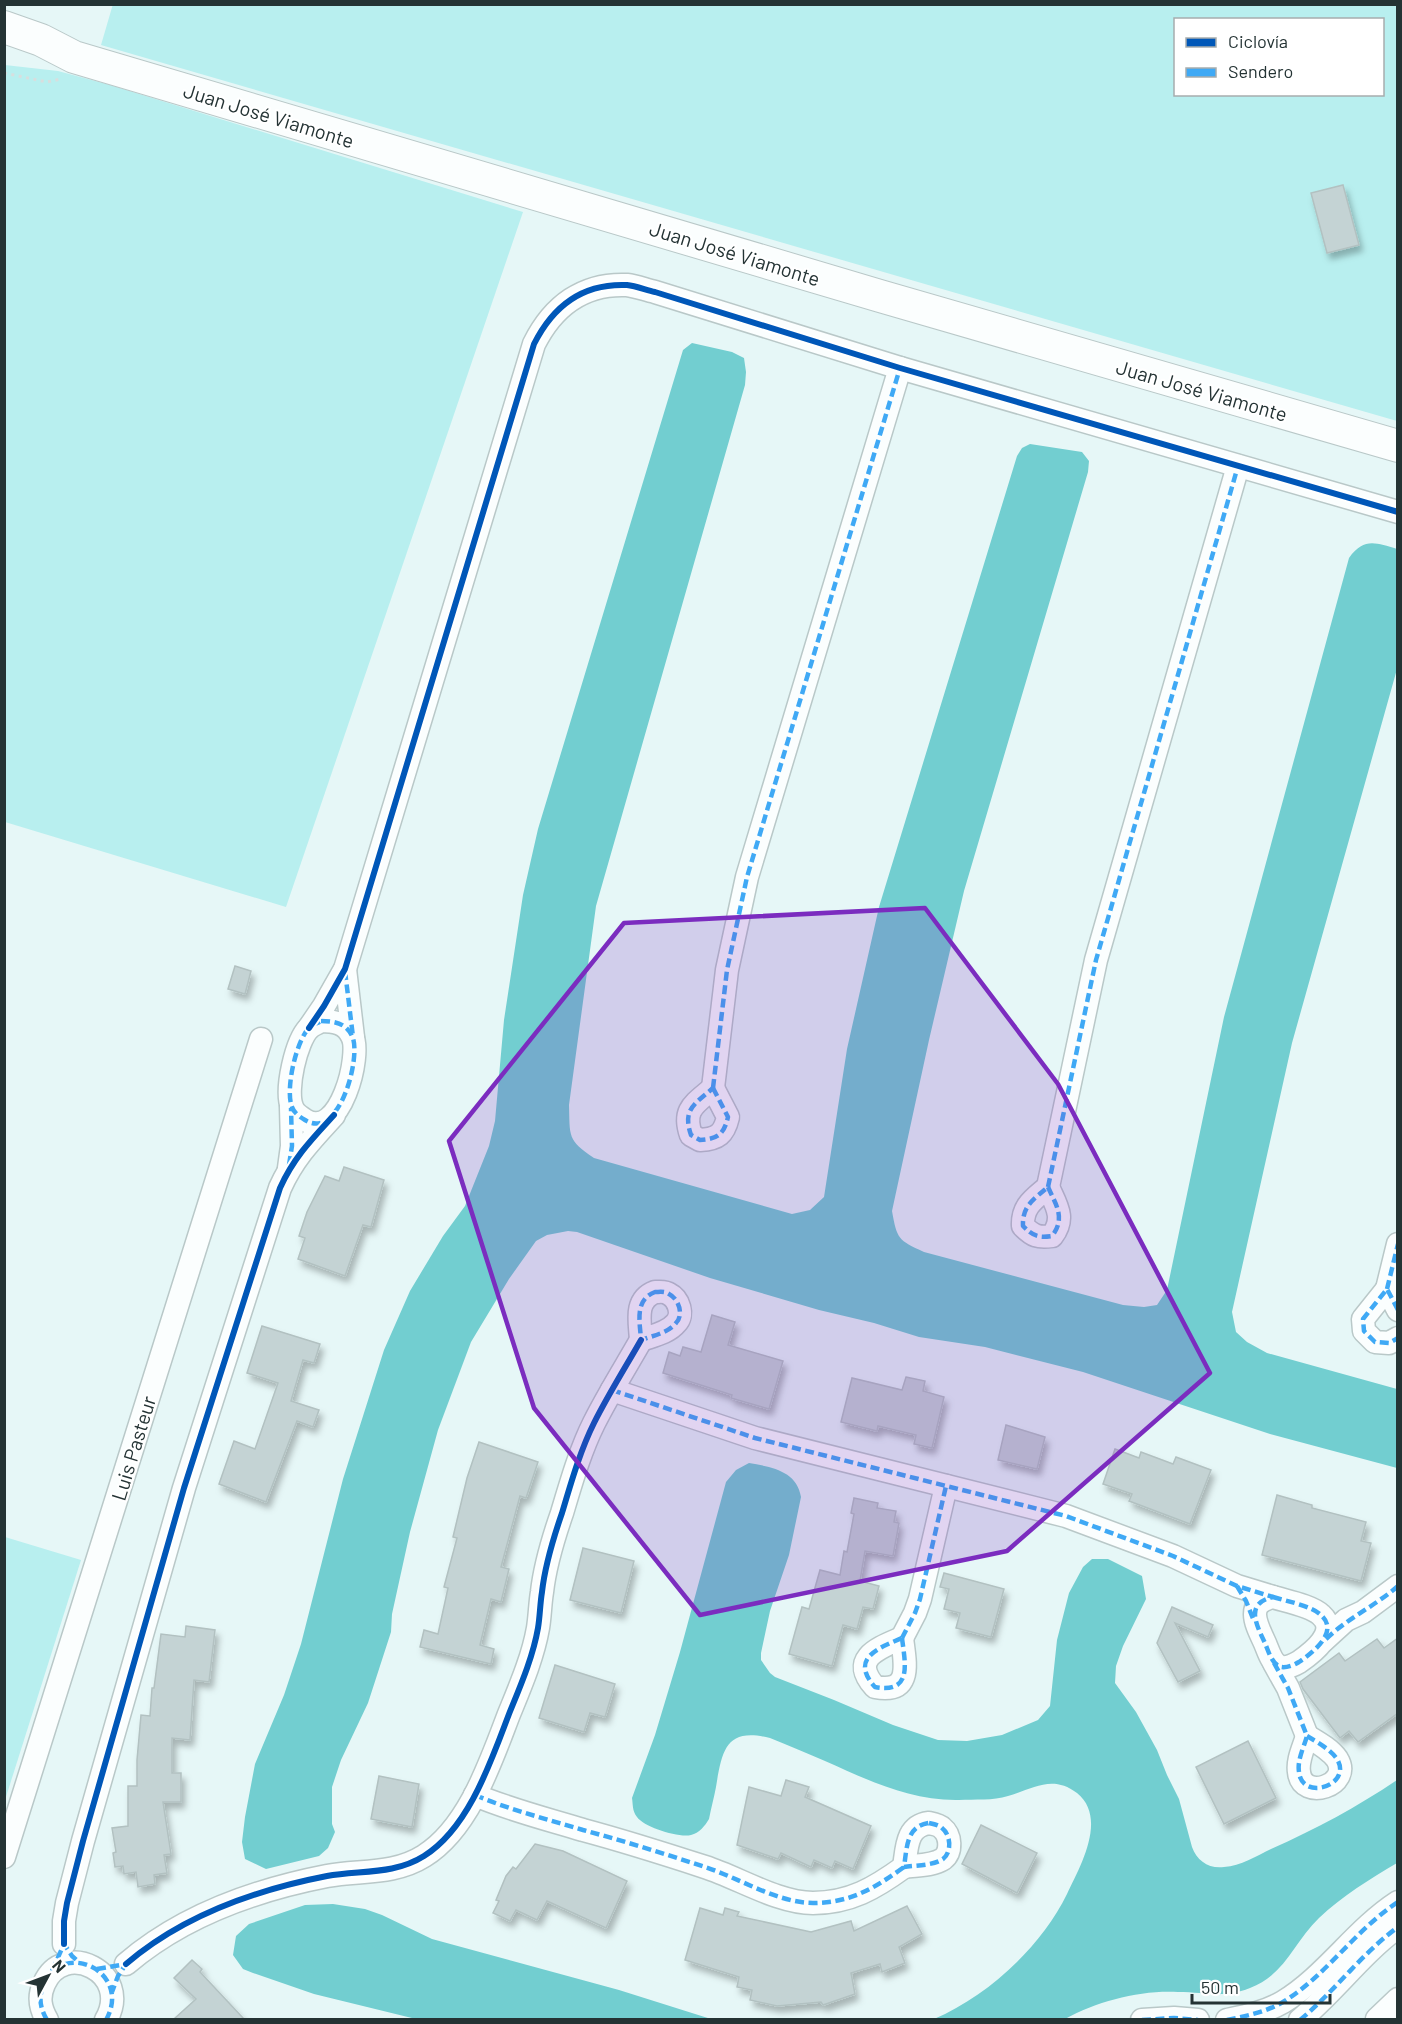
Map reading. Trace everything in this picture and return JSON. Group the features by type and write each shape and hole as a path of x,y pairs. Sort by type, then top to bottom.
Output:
{"street":[{"name":"Juan José Viamonte","path":"4,27 41,40 70,68"},
{"name":"Juan José Viamonte","path":"4,49 36,56 70,68 868,293 1398,446"},
{"path":"47,2019 42,2011 41,1990 60,1958 64,1944 64,1921 72,1879 181,1499 273,1210 289,1168 292,1146 290,1079 300,1044 345,969 534,344 543,324 558,309 589,290 628,285 900,368 1398,512"},
{"path":"713,1088 727,970 747,877 900,368"},
{"path":"1048,1186 1096,960 1238,466"},
{"path":"289,1168 334,1115 341,1105 349,1083 354,1053 345,969"},
{"path":"309,1028 321,1022 333,1021 344,1026 353,1037"},
{"name":"Luis Pasteur","path":"4,1857 261,1039"},
{"path":"291,1107 297,1116 309,1122 323,1122 334,1115"},
{"path":"1398,1244 1387,1289 1363,1319 1364,1331 1375,1342 1389,1343 1398,1338"},
{"path":"1387,1289 1398,1310"},
{"path":"110,2011 118,1976 126,1964 159,1939 239,1899 296,1882 384,1871 404,1866 439,1845 462,1816 475,1795 497,1745 529,1661 538,1629 546,1567 584,1447 593,1424 641,1340"},
{"path":"612,1389 755,1438 1007,1500 1076,1520 1173,1556 1237,1586 1346,1620"},
{"path":"902,1638 920,1599 946,1486"},
{"path":"1237,1586 1288,1688 1307,1736"},
{"path":"1274,1663 1281,1667 1298,1662 1346,1620 1364,1612 1398,1586"},
{"path":"1255,1623 1258,1604 1264,1599 1273,1597"},
{"path":"1320,1613 1328,1625 1323,1641"},
{"path":"1288,1688 1290,1676 1298,1662"},
{"path":"475,1795 505,1808 614,1839 707,1868 776,1895 810,1903 826,1903 868,1891 904,1867"},
{"path":"1227,2019 1249,2016 1266,2010 1296,1993 1370,1922 1398,1902"},
{"path":"1300,2019 1329,1994 1364,1956 1398,1927"},
{"path":"64,1944 72,1956 109,1983 110,2011"},
{"path":"52,1972 70,1963 88,1966 126,1964"},
{"path":"1377,2019 1398,2000"},
{"path":"1377,2019 1398,2007"},
{"path":"1142,2019 1198,2019"}],"path":[{"path":"4,73 46,82 70,68"}],"highlighted area":[{"path":"925,908 1058,1084 1210,1373 1007,1551 700,1615 534,1408 449,1141 624,923"}],"shaded area":[{"path":"113,4 1397,5 1397,421 101,45"},
{"path":"5,65 58,71 110,85 523,212 286,907 5,822"},
{"path":"692,343 732,352 744,358 745,385 596,906 569,1105 570,1131 574,1141 594,1158 792,1214 810,1210 824,1197 847,1049 879,907 1017,456 1022,448 1030,444 1082,452 1089,461 1088,472 964,891 892,1211 895,1228 900,1238 924,1252 1123,1305 1144,1307 1157,1305 1167,1290 1224,1017 1349,558 1365,544 1371,543 1397,549 1397,669 1292,1043 1232,1312 1236,1332 1247,1342 1267,1353 1397,1389 1397,1468 1270,1434 1083,1372 985,1347 919,1337 819,1310 710,1278 577,1232 568,1231 547,1235 536,1241 509,1279 471,1342 438,1430 410,1532 392,1614 391,1632 368,1703 341,1760 332,1787 332,1824 335,1832 328,1848 319,1856 266,1869 245,1859 242,1842 255,1764 284,1695 301,1644 343,1479 384,1350 410,1291 443,1236 465,1206 489,1146 495,1121 504,1020 523,895 538,829 683,350"},
{"path":"749,1463 766,1466 789,1476 799,1488 801,1497 789,1555 770,1611 761,1653 761,1660 775,1677 893,1725 938,1740 967,1741 1002,1735 1038,1720 1050,1706 1057,1640 1069,1593 1083,1567 1092,1559 1108,1559 1142,1576 1146,1599 1123,1646 1116,1666 1115,1683 1136,1712 1157,1750 1179,1799 1192,1847 1200,1860 1213,1867 1242,1863 1336,1817 1397,1780 1397,1863 1337,1902 1310,1927 1272,1975 1250,1988 1222,1994 1164,1992 1134,1995 1105,2002 1065,2019 934,2019 974,1997 1011,1968 1043,1933 1056,1914 1084,1857 1091,1829 1086,1803 1077,1793 1068,1787 1051,1784 996,1799 959,1800 923,1797 873,1782 770,1738 755,1735 735,1739 724,1752 709,1819 699,1831 691,1835 670,1833 641,1821 634,1812 632,1798 655,1735 680,1652 726,1482 736,1470"},
{"path":"4,1537 81,1560 5,1800"},
{"path":"333,1904 365,1909 382,1915 432,1939 619,1990 711,2019 416,2019 314,1994 253,1973 243,1969 233,1955 236,1936 249,1924 305,1905"}],"building":[{"path":"1343,185 1359,245 1327,253 1311,193"},
{"path":"235,966 251,971 245,994 228,989"},
{"path":"344,1167 384,1180 371,1227 363,1225 345,1276 298,1259 305,1238 299,1236 307,1212 325,1176 339,1181"},
{"path":"712,1315 735,1322 728,1345 783,1361 769,1409 731,1398 732,1395 663,1373 669,1352 680,1356 683,1347 701,1352"},
{"path":"262,1326 320,1344 314,1363 303,1360 291,1401 319,1410 313,1427 297,1421 266,1502 219,1484 234,1441 255,1449 278,1383 247,1373"},
{"path":"906,1377 925,1381 923,1391 944,1397 932,1448 914,1444 916,1435 878,1426 877,1431 841,1422 852,1378 902,1390"},
{"path":"1006,1425 1045,1437 1037,1469 998,1460"},
{"path":"479,1442 538,1462 526,1498 520,1496 501,1567 509,1569 501,1602 491,1599 480,1645 494,1649 491,1664 420,1647 424,1630 438,1634 448,1588 444,1587 457,1538 453,1537 467,1478"},
{"path":"1115,1449 1139,1458 1141,1452 1173,1464 1176,1457 1211,1470 1190,1524 1129,1501 1132,1494 1103,1484"},
{"path":"1277,1495 1312,1505 1312,1508 1366,1522 1361,1541 1371,1543 1361,1581 1262,1555"},
{"path":"854,1498 878,1503 877,1508 896,1511 894,1522 899,1523 893,1556 865,1551 860,1581 879,1586 873,1609 863,1607 857,1629 843,1625 832,1666 789,1654 802,1607 809,1609 820,1570 840,1575 854,1514 851,1513"},
{"path":"583,1548 634,1561 621,1613 570,1600"},
{"path":"944,1573 1004,1589 991,1637 956,1628 960,1613 944,1609 949,1589 940,1587"},
{"path":"1172,1607 1213,1625 1208,1637 1175,1623 1200,1671 1178,1682 1157,1643"},
{"path":"186,1626 215,1630 209,1682 194,1680 190,1740 172,1738 172,1773 181,1773 181,1802 163,1802 171,1854 164,1855 167,1873 154,1875 155,1884 138,1887 136,1872 124,1874 123,1866 115,1867 113,1853 116,1852 112,1828 128,1826 128,1786 137,1786 141,1715 150,1716 161,1634 185,1637"},
{"path":"1398,1638 1398,1713 1358,1742 1349,1731 1340,1738 1300,1682 1339,1653 1345,1661 1377,1639 1384,1648"},
{"path":"555,1665 615,1684 605,1717 590,1713 584,1732 539,1718"},
{"path":"1248,1741 1276,1798 1224,1824 1196,1767"},
{"path":"379,1776 419,1784 412,1827 371,1819"},
{"path":"786,1780 809,1787 805,1797 871,1826 853,1869 835,1861 832,1868 814,1860 811,1867 781,1853 778,1859 737,1845 749,1787 781,1796"},
{"path":"981,1825 1037,1853 1017,1893 962,1864"},
{"path":"535,1844 563,1851 627,1881 606,1928 547,1901 537,1920 516,1910 510,1921 493,1913 506,1876 513,1867 516,1869"},
{"path":"907,1906 922,1934 899,1947 905,1963 882,1972 880,1964 851,1973 855,1994 823,2005 821,2002 777,2006 750,2000 752,1990 737,1987 739,1977 685,1960 700,1908 723,1915 725,1908 739,1912 737,1916 811,1932 851,1921 854,1931"},
{"path":"192,1960 202,1969 200,1972 244,2019 174,2019 196,1999 174,1978"}],"marked path":[{"path":"713,1088 727,970 747,877 900,368"},
{"path":"1048,1187 1096,960 1238,466"},
{"path":"345,971 353,1037"},
{"path":"321,1021 335,1022 346,1028 352,1036 354,1060 351,1076 338,1108 329,1119 317,1123 305,1120 294,1111 290,1089 296,1054 304,1034 321,1021"},
{"path":"713,1088 728,1117 724,1128 716,1137 700,1140 691,1135 689,1113 696,1103 713,1088"},
{"path":"289,1165 292,1146 291,1108"},
{"path":"1048,1187 1058,1212 1058,1223 1052,1236 1039,1236 1023,1226 1023,1219 1030,1204 1048,1187"},
{"path":"1387,1289 1398,1244"},
{"path":"1398,1310 1387,1289 1363,1319 1364,1331 1375,1342 1389,1343 1398,1338"},
{"path":"655,1292 666,1292 672,1296 679,1307 680,1316 669,1329 641,1340 639,1319 641,1306 644,1300 655,1292"},
{"path":"612,1390 755,1438 1066,1516 1173,1556 1237,1586 1273,1597"},
{"path":"902,1638 920,1599 946,1486"},
{"path":"1237,1586 1254,1621"},
{"path":"1326,1639 1398,1586"},
{"path":"1273,1597 1312,1609 1326,1622 1326,1635 1317,1648 1288,1667 1281,1667 1272,1660 1256,1620 1255,1614 1259,1604 1273,1597"},
{"path":"902,1638 905,1666 901,1681 896,1686 875,1687 865,1669 866,1661 876,1650 902,1638"},
{"path":"1274,1663 1288,1688 1307,1736"},
{"path":"1307,1736 1327,1749 1337,1759 1340,1768 1338,1776 1325,1787 1308,1786 1302,1781 1299,1763 1307,1736"},
{"path":"475,1795 515,1810 705,1867 772,1895 800,1902 826,1902 862,1893 904,1867"},
{"path":"929,1823 945,1831 949,1839 946,1856 934,1863 904,1867 907,1846 912,1833 921,1825 929,1823"},
{"path":"1227,2020 1270,2008 1299,1991 1382,1913 1398,1902"},
{"path":"1300,2020 1372,1949 1398,1927"},
{"path":"52,1971 64,1944 80,1963"},
{"path":"47,2020 41,2002 44,1984 53,1971 66,1964 79,1963 92,1967 103,1976 110,1988 112,2003 106,2020"},
{"path":"97,1969 126,1964 112,1992"},
{"path":"1142,2020 1174,2018 1198,2020"}],"cycle path":[{"path":"309,1028 345,969 534,344 550,318 560,308 583,293 611,285 637,287 900,368 1398,512"},
{"path":"64,1944 67,1903 83,1841 184,1488 280,1188 297,1158 334,1115"},
{"path":"126,1964 171,1932 220,1907 300,1882 401,1866 424,1856 454,1829 477,1792 530,1661 536,1639 543,1582 550,1552 584,1445 605,1402 641,1340"}]}
